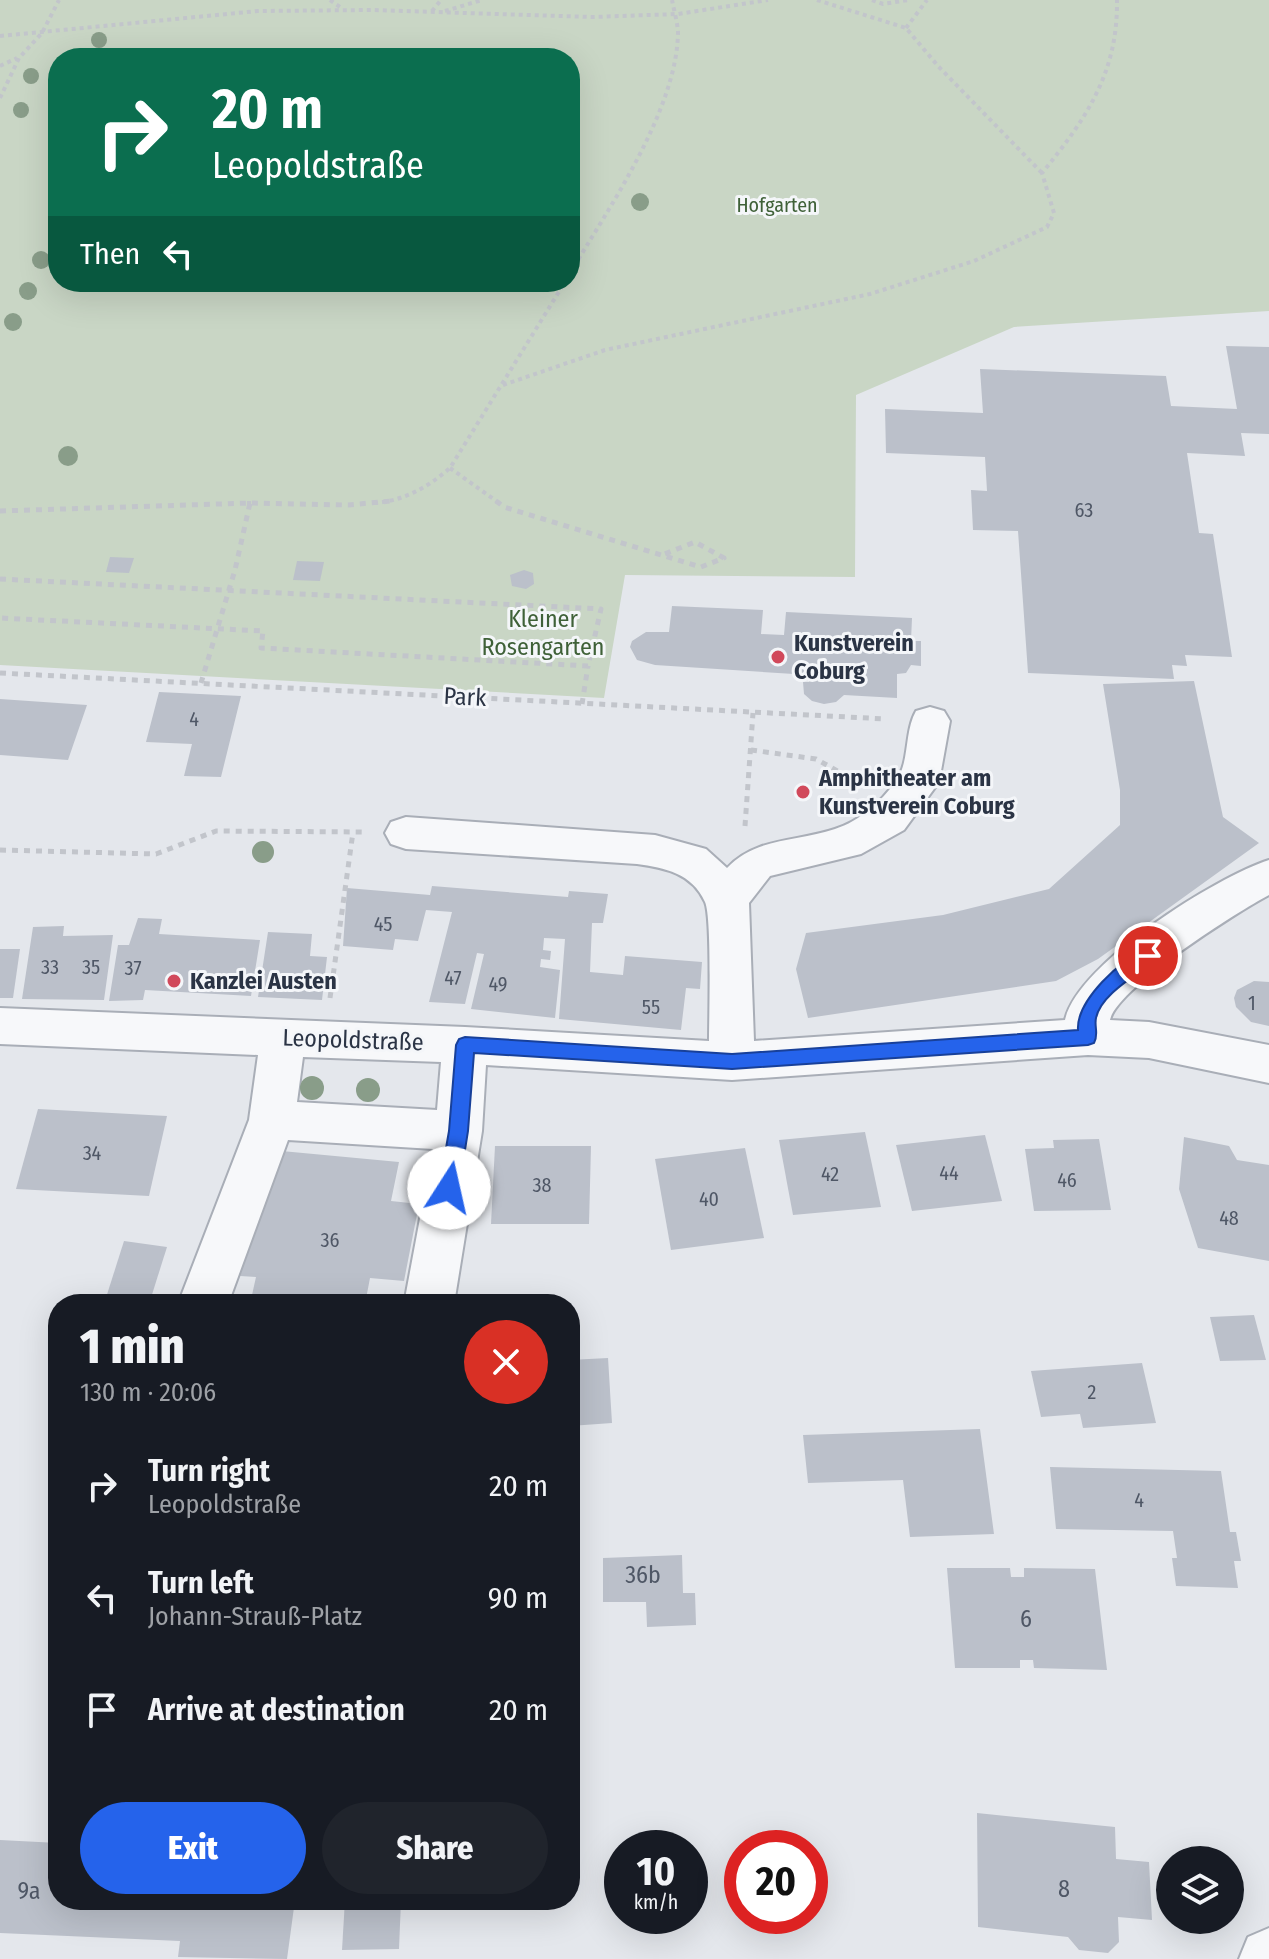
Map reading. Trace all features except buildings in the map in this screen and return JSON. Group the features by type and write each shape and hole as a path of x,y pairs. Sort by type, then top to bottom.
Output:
{"street":[{"path":"732,1061 735,890 755,865 773,858 846,843 892,815 919,782 930,721"},
{"path":"406,833 672,853 694,860 735,890"},
{"path":"1088,1037 1086,1018 1107,988 1222,900 1269,876"},
{"name":"Leopoldstraße","path":"0,1026 465,1045 732,1061 1088,1037 1149,1040 1269,1064"},
{"path":"207,1294 303,1038"},
{"path":"431,1294 459,1131 465,1045"},
{"path":"272,1120 459,1131"}],"path":[{"path":"0,98 19,58 42,33 59,0"},
{"path":"330,0 344,10"},
{"path":"370,0 372,10"},
{"path":"431,12 441,0"},
{"path":"441,12 482,0"},
{"path":"580,255 661,111 677,42 678,14 672,0"},
{"path":"0,36 258,11 372,10 592,17 678,14 768,0"},
{"path":"503,385 605,350 870,294 974,261 1047,227 1054,213 1053,201 1042,173 938,66 906,28 817,0"},
{"path":"872,0 883,4 908,0"},
{"path":"906,28 927,0"},
{"path":"1042,173 1072,135 1109,71 1120,29 1117,0"},
{"path":"0,66 19,58"},
{"path":"0,511 250,503 348,505 389,502 428,487 450,468 559,292"},
{"path":"450,468 504,507 701,567 724,558 695,542 662,555"},
{"path":"201,683 229,591 250,503"},
{"path":"0,579 601,609 582,704"},
{"path":"0,618 263,631 261,648 588,666"},
{"name":"Park","path":"0,673 930,721"},
{"path":"735,890 753,713"},
{"path":"751,750 816,759 874,792 892,815"},
{"path":"0,850 156,854 216,831 406,833"},
{"path":"303,1038 353,832"}],"green space":[{"name":"Hofgarten","path":"0,0 1269,0 1269,311 1014,327 856,395 855,577 625,575 604,698 0,665"}],"place":[{"name":"Kunstverein Coburg","path":"778,657"},
{"name":"Amphitheater am Kunstverein Coburg","path":"803,792"},
{"name":"Kanzlei Austen","path":"174,981"}],"route":[{"path":"449,1188 459,1131 465,1045 732,1061 1088,1037 1086,1018 1095,1002 1107,988 1148,956"}],"park label":[{"name":"Kleiner Rosengarten","path":"543,633"}]}
